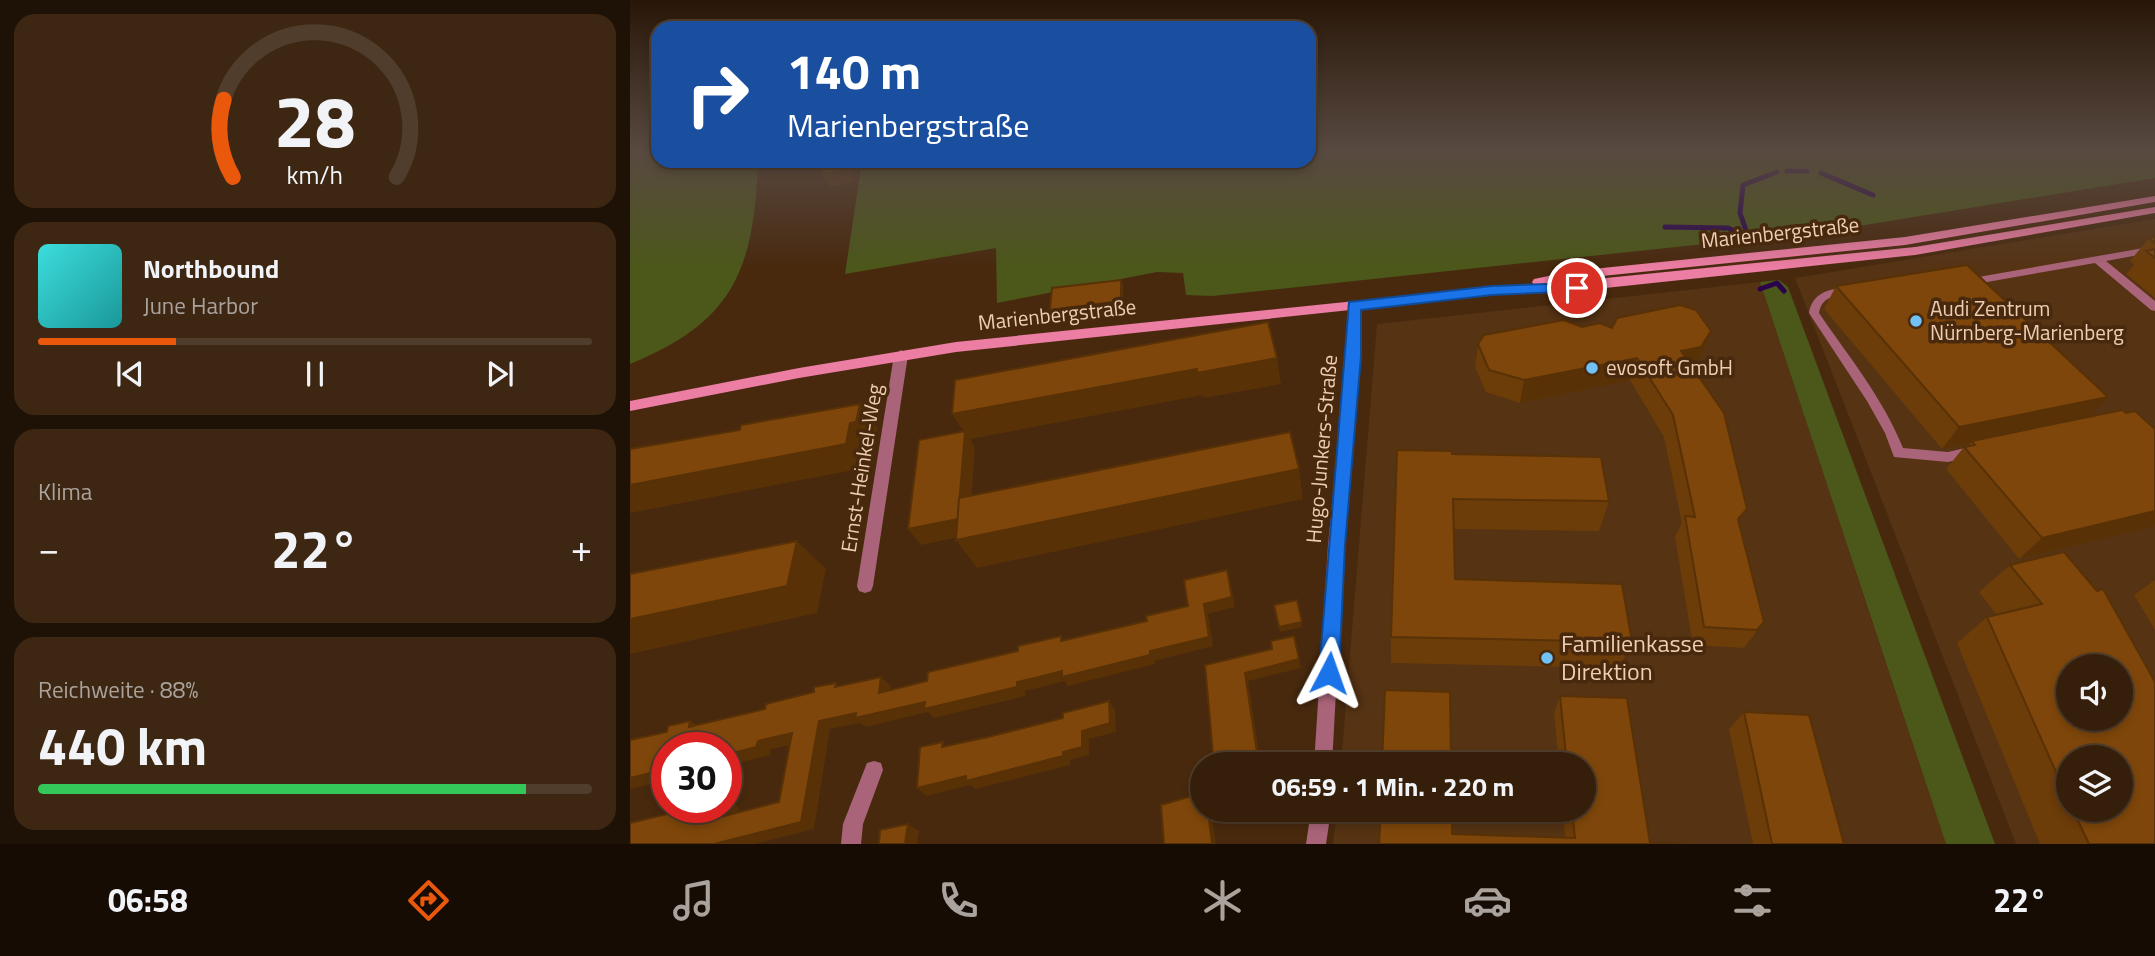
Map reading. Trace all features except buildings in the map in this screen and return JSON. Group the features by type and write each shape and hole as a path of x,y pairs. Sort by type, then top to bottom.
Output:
{"main road":[{"name":"Marienbergstraße","path":"630,406 901,355 1017,339 1354,306 1492,290 1573,275 1905,241 2155,199"},
{"name":"Marienbergstraße","path":"1492,290 1577,288 1903,252 2001,238 2155,210"},
{"path":"2001,238 2000,231 2006,225"}],"street":[{"name":"Hugo-Junkers-Straße","path":"1325,752 1336,545 1354,356 1354,306"},
{"name":"Ernst-Heinkel-Weg","path":"865,586 901,355"},
{"path":"851,844 853,824 874,769"},
{"path":"1316,844 1319,822"}],"lane":[{"path":"1990,301 1973,285 1984,279 2155,249"},
{"path":"2097,259 2155,307"},
{"path":"1861,293 1842,291 1823,297 1816,302 1814,313 1849,359 1889,424 1898,453 1948,457 1989,448"}],"shaded area":[{"path":"2155,219 2155,844 2016,844 1795,278"},
{"path":"1760,282 1946,844 1333,844 1336,822 1596,822 1596,752 1342,752 1377,324"}],"green space":[{"path":"630,188 757,188 751,233 732,287 715,310 693,330 665,348 630,364"},
{"path":"858,188 2091,188 1828,231 1212,296 1186,295 1183,273 1157,272 997,303 996,248 845,274"},
{"path":"1779,280 1788,287 1995,844 1946,844 1760,282"}],"waterway":[{"path":"1743,188 1740,213 1749,239"},
{"path":"1857,188 1873,195"},
{"path":"1665,227 1728,228 1748,238"},
{"path":"1760,289 1777,283 1784,291"}],"place":[{"name":"Audi Zentrum Nürnberg-Marienberg","path":"1916,321"},
{"name":"evosoft GmbH","path":"1592,368"},
{"name":"Familienkasse Direktion","path":"1547,658"}],"route":[{"path":"1329,673 1336,545 1354,356 1354,306 1492,290 1577,288"}]}
